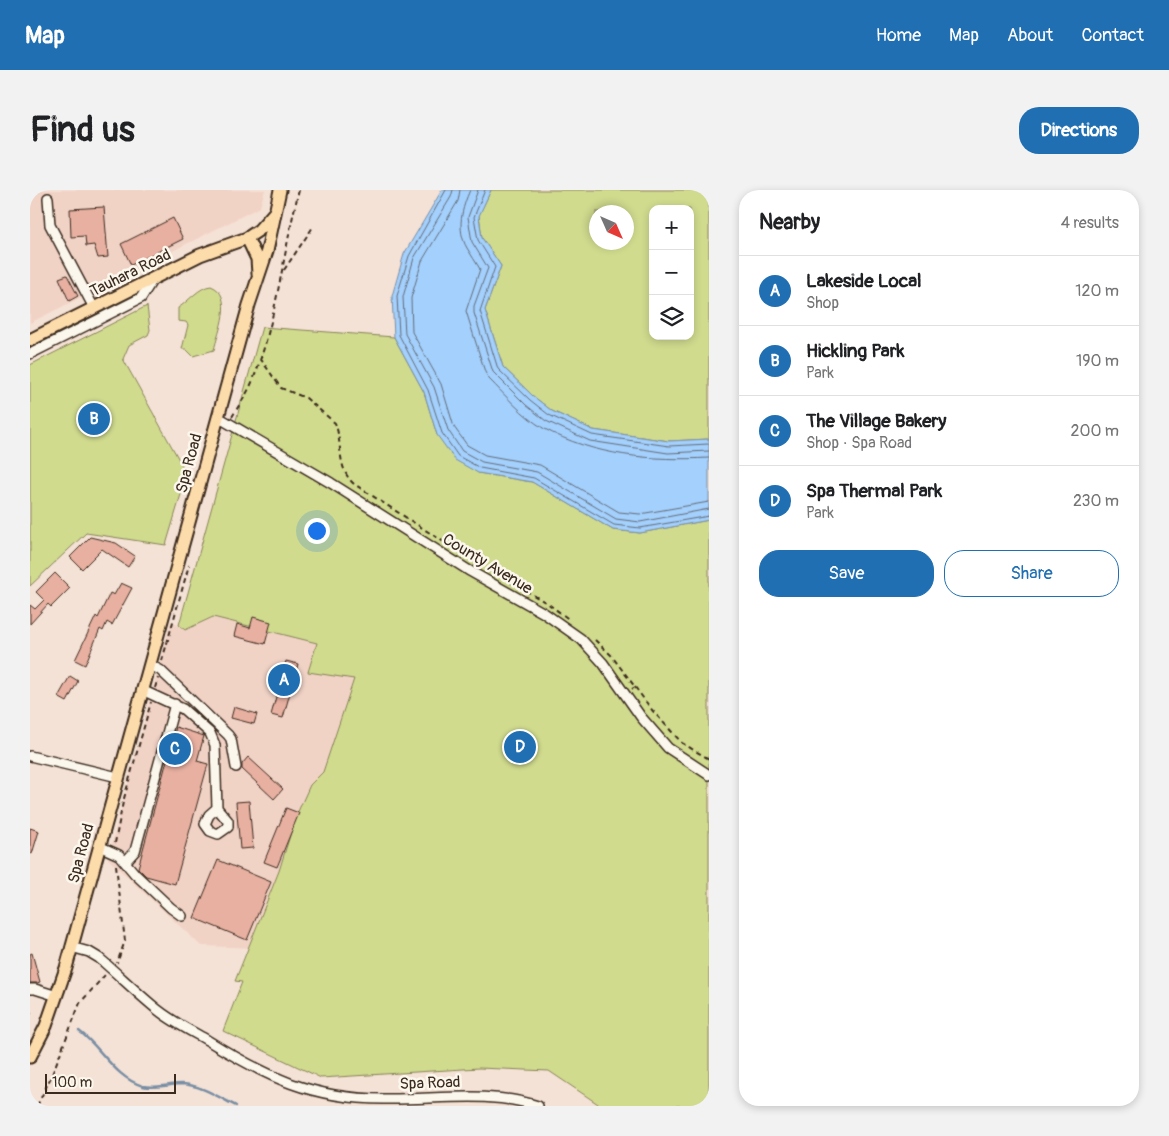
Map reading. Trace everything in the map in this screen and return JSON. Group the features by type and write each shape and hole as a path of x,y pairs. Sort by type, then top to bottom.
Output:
{"main road":[{"name":"Spa Road","path":"72,946 217,419 271,236 280,190"},
{"name":"Spa Road","path":"258,276 257,259 247,238 259,230 274,213"},
{"name":"Tauhara Road","path":"30,340 215,249 247,238"},
{"path":"30,1057 57,996 72,946"}],"street":[{"path":"48,198 50,225 94,308"},
{"path":"30,354 141,298 153,279"},
{"name":"County Avenue","path":"217,419 223,420 331,483 468,570 544,613 581,639 603,663 668,748 709,775"},
{"path":"150,665 160,670 228,735 231,739 236,767"},
{"path":"142,690 175,704 211,736 214,745 216,808"},
{"path":"125,862 135,851 175,704"},
{"path":"30,756 118,777"},
{"path":"99,846 114,851 171,908 182,916"},
{"name":"Spa Road","path":"72,946 99,958 160,1012 250,1066 299,1088 333,1097 383,1099 494,1098 538,1106"},
{"path":"30,989 35,988 57,996"}],"path":[{"path":"231,419 253,380 260,358 283,271 299,190"},
{"path":"283,271 313,227"},
{"path":"260,358 281,388 306,398 335,423 340,457 346,473 354,484 474,562 547,603 573,622"},
{"path":"592,638 611,655 652,710 682,743 709,759"},
{"path":"626,694 635,687"},
{"path":"37,1106 51,1077 80,1003 108,972"}],"shaded area":[{"path":"30,190 265,190 260,207 30,323"},
{"path":"213,617 318,643 354,679 309,815 255,948 201,946 108,859 171,621 185,630"}],"green space":[{"path":"491,190 709,190 709,439 669,441 593,430 552,411 533,396 503,367 485,310 501,266 482,238 479,215"},
{"path":"211,286 222,297 224,305 221,324 214,350 193,356 186,349 182,349 188,325 186,322 178,321 178,308 198,292"},
{"path":"147,306 150,330 148,335 129,345 123,359 187,474 166,545 86,533 30,586 30,365"},
{"path":"262,327 394,337 424,392 437,435 478,473 532,482 613,530 640,533 709,520 709,1106 601,1106 549,1071 479,1068 321,1078 223,1031 242,982 235,981 279,871 296,816 310,785 323,772 354,679 308,672 317,643 213,617 185,630 179,625"}],"water":[{"path":"442,190 491,190 479,216 482,238 501,266 485,310 503,367 533,396 552,411 593,430 669,441 709,439 709,520 640,533 613,530 532,482 478,473 455,460 437,435 424,392 394,337 392,296 404,254"}],"building":[{"path":"104,207 108,257 98,258 94,245 86,246 85,236 71,237 70,209"},
{"path":"173,218 183,239 131,265 121,244"},
{"path":"67,275 78,296 69,301 59,278"},
{"path":"90,537 116,543 135,556 128,567 102,549 82,569 70,557"},
{"path":"55,573 70,588 51,607 48,604 30,624 30,605 35,609 44,600 36,592"},
{"path":"121,583 132,588 112,625 107,622 103,631 100,629 85,665 75,660 96,616 98,618 110,593 114,595"},
{"path":"253,617 271,622 265,644 234,636 237,624 250,628"},
{"path":"286,661 298,664 283,718 271,715"},
{"path":"70,676 78,681 67,702 58,697"},
{"path":"234,707 257,714 254,724 231,718"},
{"path":"176,727 204,736 197,761 208,764 175,884 146,876 138,868"},
{"path":"248,757 283,789 274,799 242,769 242,764"},
{"path":"249,801 253,848 240,849 236,802"},
{"path":"286,808 299,813 277,867 264,862"},
{"path":"30,828 39,831 32,854 30,853"},
{"path":"218,860 271,882 247,940 194,918"},
{"path":"32,953 40,982 37,983 30,983 30,954"}],"waterway":[{"path":"79,1031 116,1069 133,1082 148,1087 189,1085 210,1092 236,1106"}],"place":[{"name":"Hickling Park","path":"94,419"},
{"name":"Lakeside Local","path":"284,680"},
{"name":"Spa Thermal Park","path":"520,747"},
{"name":"The Village Bakery","path":"175,749"}]}
